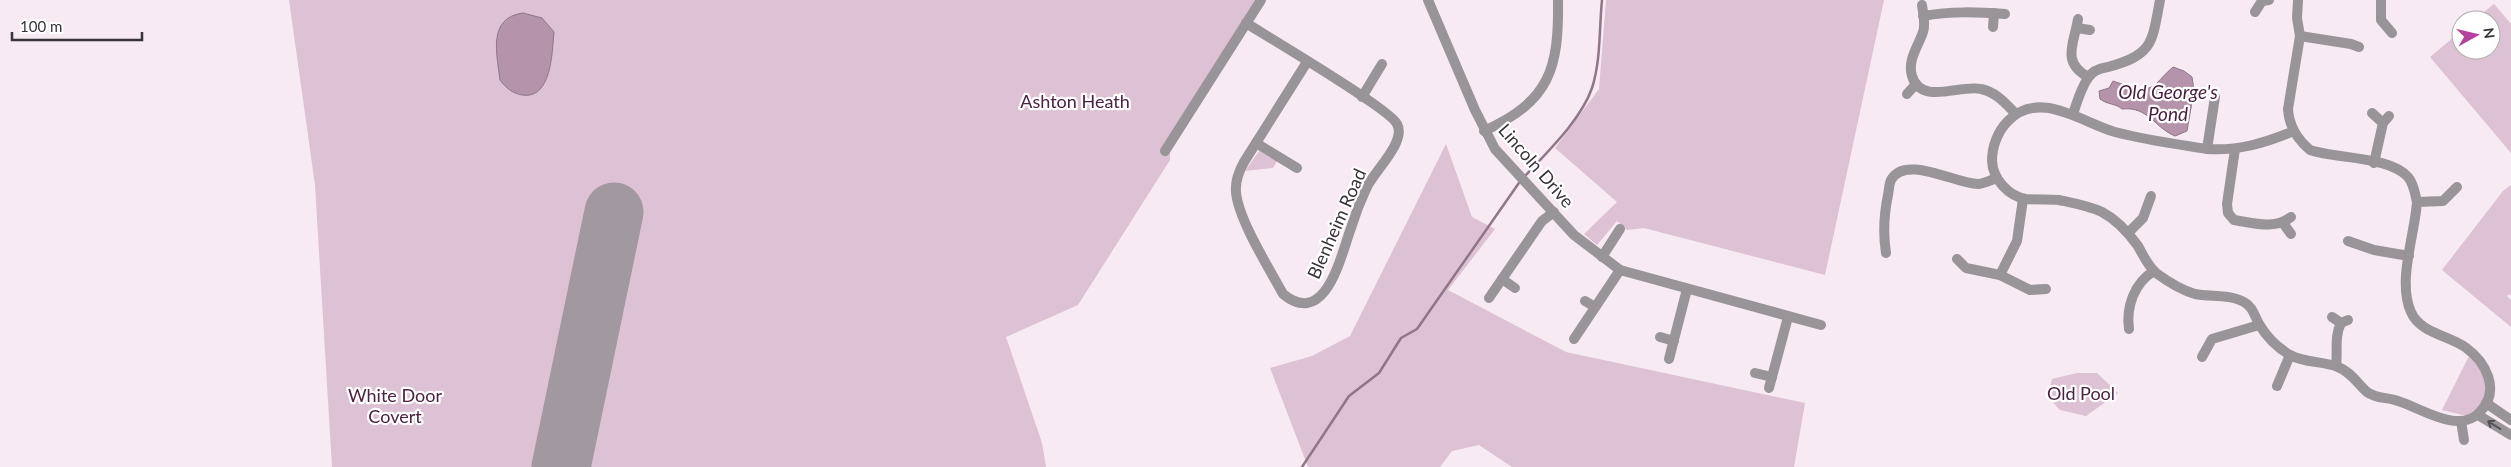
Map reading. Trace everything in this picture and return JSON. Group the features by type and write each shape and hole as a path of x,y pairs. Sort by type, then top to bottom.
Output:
{"street":[{"path":"1165,151 1261,0"},
{"name":"Lincoln Drive","path":"1429,0 1484,130 1495,149 1574,234 1620,270 1821,325"},
{"path":"1484,130 1507,120 1525,108 1545,85 1553,65 1556,49 1558,0"},
{"path":"2073,114 2088,77 2099,69 2126,63 2144,51 2153,36 2160,0"},
{"path":"2255,12 2262,1 2269,0"},
{"path":"2294,131 2255,146 2235,149 2207,148 2113,131 2073,114 2045,108 2027,108 2015,113 2002,127 1994,146 1992,163 1997,178 2008,191 2023,199 2058,200 2100,211 2128,233 2154,271 2183,289 2195,294 2243,301 2253,310 2259,325 2270,339 2290,355 2336,366 2349,373 2368,393 2406,403 2445,419 2461,421 2478,415 2490,395 2491,383 2486,370 2465,347 2427,329 2418,322 2410,311 2407,298 2409,256 2417,202 2415,191 2408,178 2399,170 2310,150 2301,142 2294,131 2289,119 2288,109 2300,36 2296,0"},
{"path":"2380,0 2381,20 2392,33"},
{"path":"1922,5 1924,30 1911,65 1911,75 1916,84 1932,92 1980,88 2002,99 2015,113"},
{"path":"1923,16 1945,12 2005,14"},
{"path":"1993,27 1994,13"},
{"name":"Blenheim Road","path":"1246,23 1362,97 1391,117 1397,123 1400,134 1396,146 1367,187 1332,282 1314,301 1304,303 1290,300 1283,294 1239,209 1236,190 1238,175 1256,142 1307,62"},
{"path":"2088,77 2072,64 2071,57 2078,23 2090,30"},
{"path":"2300,36 2346,39 2359,48"},
{"path":"1362,97 1382,64"},
{"path":"1906,94 1916,84"},
{"path":"2207,148 2208,112 2215,96"},
{"path":"2372,113 2386,119 2374,163"},
{"path":"1256,142 1297,168"},
{"path":"2235,149 2227,204 2228,213 2234,220 2273,226 2287,220 2291,234"},
{"path":"1886,253 1880,240 1885,208 1891,180 1899,171 1912,168 1926,170 1963,182 1981,184 1997,178"},
{"path":"2417,202 2444,205 2457,187"},
{"path":"2128,233 2143,218 2151,196"},
{"path":"2000,275 2016,241 2023,199"},
{"path":"1488,298 1542,221 1554,212"},
{"path":"1602,257 1620,229"},
{"path":"2348,241 2363,239 2374,250 2409,256"},
{"path":"1956,258 1966,268 2000,275 2030,290 2046,289"},
{"path":"1574,339 1620,270"},
{"path":"2129,329 2127,314 2134,294 2145,276 2154,271"},
{"path":"1502,280 1515,288"},
{"path":"1669,359 1687,289"},
{"path":"1585,301 1595,307"},
{"path":"1755,373 1770,382 1788,317"},
{"path":"2336,366 2338,350 2336,333 2340,320"},
{"path":"2202,356 2212,339 2259,325"},
{"path":"1660,337 1674,341"},
{"path":"2277,386 2290,355"},
{"path":"2486,403 2511,420"},
{"path":"2478,415 2511,435"},
{"path":"2461,421 2463,442"}],"green space":[{"path":"289,0 1255,0 1170,139 1170,160 1078,305 1006,337 1042,443 1046,467 332,467 315,185"},
{"path":"1606,0 1884,0 1825,275 1644,228 1627,230 1617,221 1597,245 1584,234 1617,202 1555,148 1599,89"},
{"path":"2494,4 2499,10 2486,10"},
{"path":"2501,12 2511,24 2511,153 2430,57 2451,39 2451,60 2501,60"},
{"path":"1446,144 1472,217 1495,229 1448,290 1566,352 1805,403 1794,467 1512,467 1479,445 1452,451 1440,467 1308,467 1270,368 1312,356 1350,336"},
{"path":"1259,151 1277,161 1273,168 1245,171"},
{"path":"2511,185 2511,296 2509,294 2507,296 2511,300 2511,327 2442,270 2503,191"},
{"path":"2469,356 2484,374 2486,395 2480,407 2467,416 2442,410"},
{"name":"Old Pool","path":"2077,373 2097,373 2118,393 2086,416 2060,410 2048,397 2052,379"}],"water":[{"path":"523,13 542,18 554,32 551,62 545,82 532,95 515,93 500,80 497,59 496,49 499,30 504,22 512,16"},
{"name":"Old George's Pond","path":"2173,67 2184,71 2192,77 2194,90 2187,131 2175,136 2145,114 2131,109 2122,109 2100,99 2099,91 2109,88 2113,81 2135,88 2152,87"}],"waterway":[{"path":"1525,176 1572,124 1587,100 1597,67 1602,0"},
{"path":"1302,467 1349,396 1379,373 1401,338 1417,329 1521,180"}],"runway":[{"path":"561,467 614,212"}],"park label":[{"name":"Ashton Heath","path":"1075,102"},
{"name":"White Door Covert","path":"395,406"}]}
